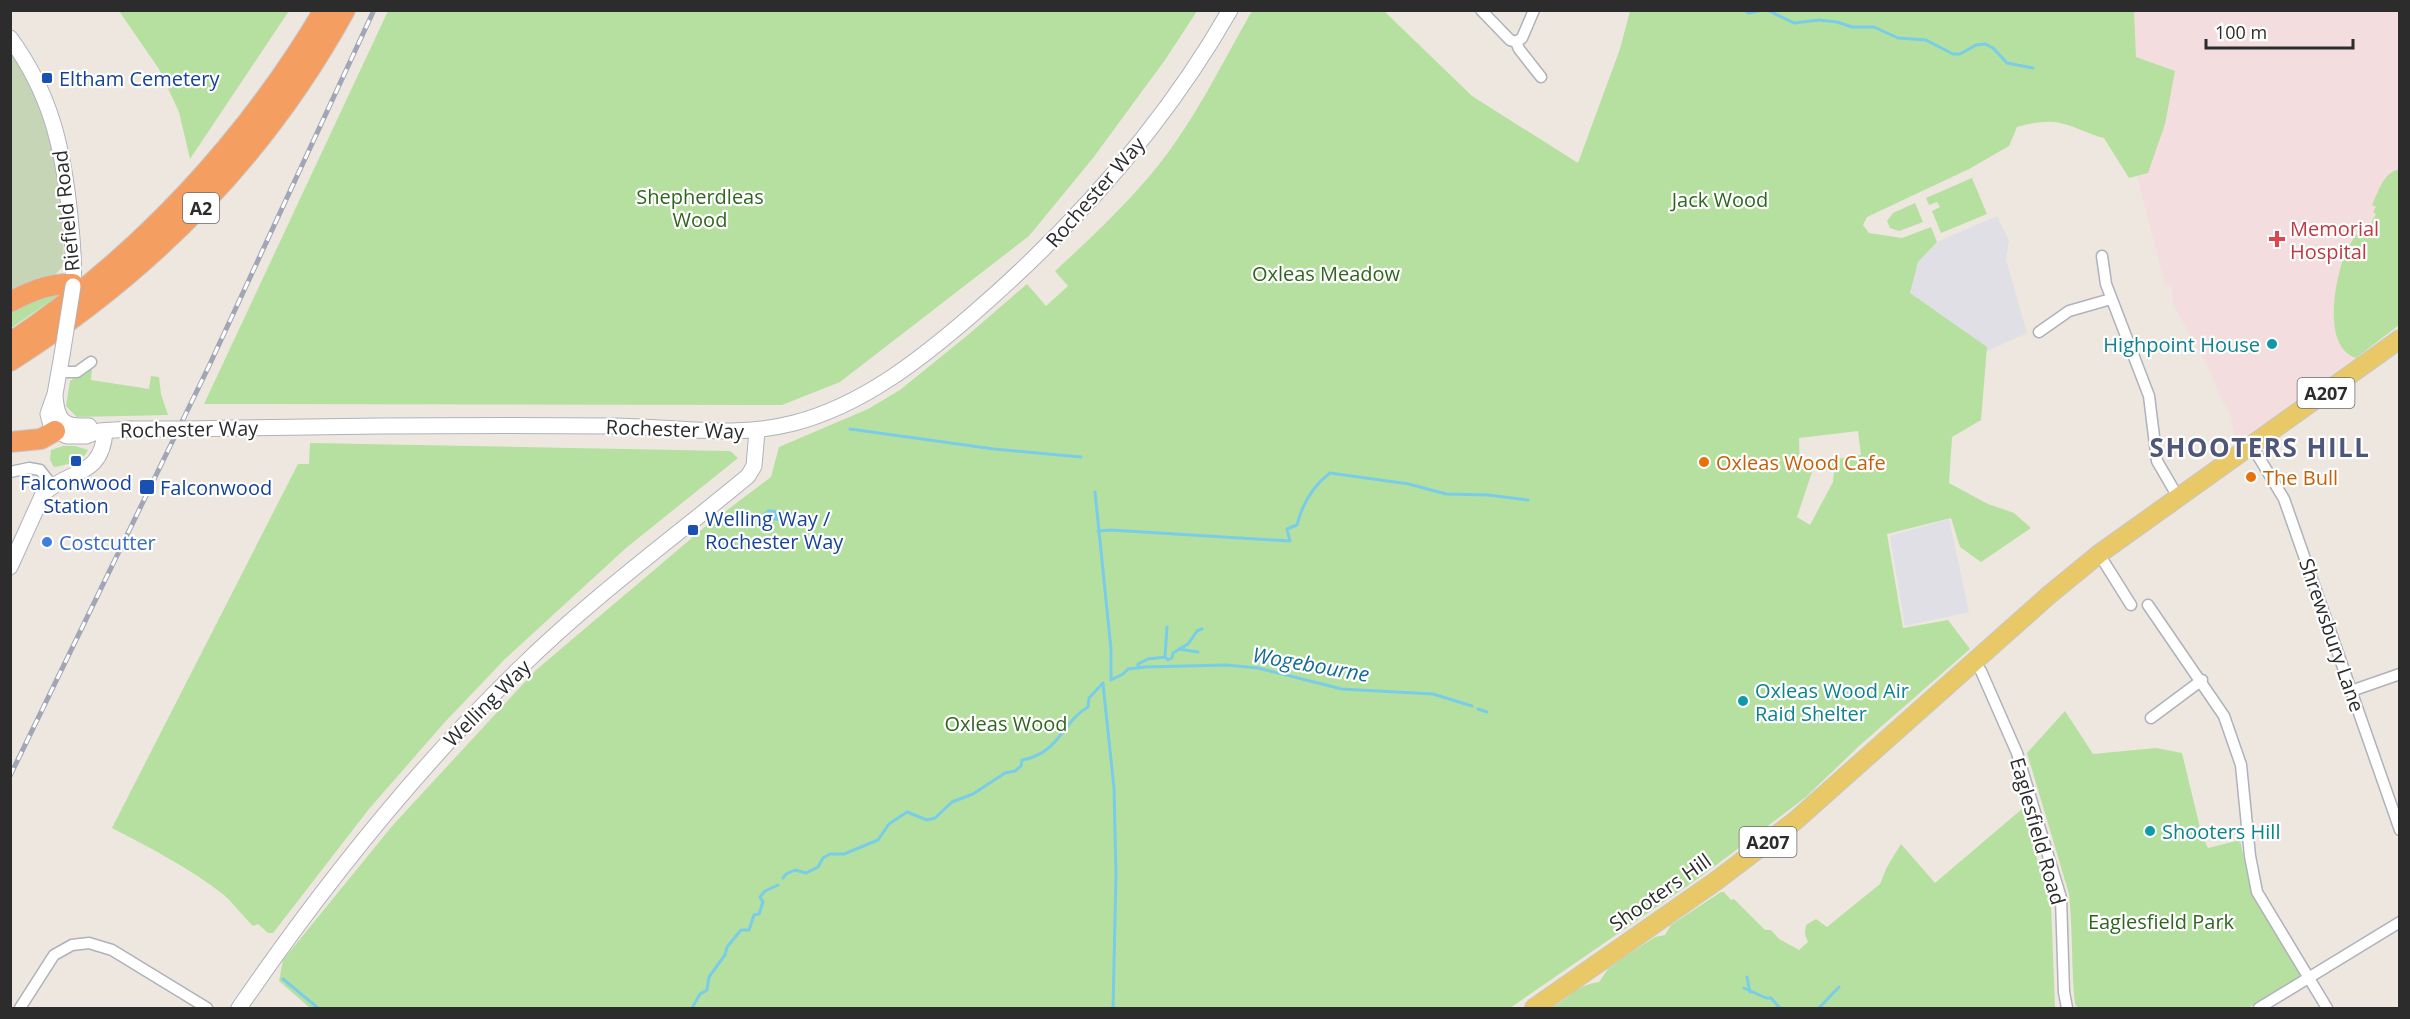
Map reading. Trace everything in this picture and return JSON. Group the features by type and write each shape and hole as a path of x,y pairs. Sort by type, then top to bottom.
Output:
{"highway":[{"name":"A2","path":"10,343 84,289 135,244 190,189 236,137 279,80 324,10"},
{"name":"A2","path":"10,361 67,323 113,288 160,248 207,201 239,165 291,98 345,10"},
{"path":"10,302 44,287 56,284 73,285"},
{"path":"10,442 48,435"}],"main road":[{"name":"Shooters Hill","path":"1534,1008 1716,881 1795,820 2099,554 2400,339"}],"street":[{"name":"Rochester Way","path":"48,435 90,436 102,431 130,429 615,426 718,432 757,431 822,415 848,404 922,356 1004,287 1046,248 1134,150 1172,100 1230,10"},
{"path":"1481,10 1510,39 1516,42 1541,77"},
{"path":"1516,42 1522,39 1534,10"},
{"name":"Riefield Road","path":"10,38 42,90 61,152 74,256 73,285 55,394 48,414 48,435"},
{"path":"2102,256 2106,285 2149,396 2157,461 2178,497"},
{"path":"2039,332 2068,311 2111,299"},
{"path":"59,372 77,372 91,362"},
{"name":"Riefield Road","path":"55,394 57,412 63,422 71,426 90,426 102,431"},
{"path":"10,567 43,494 52,485 95,462 104,446 102,431"},
{"name":"Welling Way","path":"239,1008 312,905 382,816 456,732 520,668 633,567 748,476 754,466 757,431"},
{"name":"Shrewsbury Lane","path":"2252,446 2284,500 2400,830"},
{"path":"10,472 29,468 40,470 52,485"},
{"path":"2099,554 2131,605"},
{"path":"2148,605 2224,716 2241,765 2250,856 2257,892 2326,1008"},
{"name":"Eaglesfield Road","path":"1974,662 1981,671 2013,743 2061,898 2064,992 2067,1008"},
{"path":"2351,691 2400,674"},
{"path":"2151,718 2202,681"},
{"path":"2259,1008 2400,922"},
{"path":"21,1008 54,955 72,945 89,943 112,950 207,1008"}],"shaded area":[{"name":"Memorial Hospital","path":"2134,11 2399,11 2399,325 2300,399 2236,442 2230,413 2221,399 2206,362 2173,305 2171,285 2165,285 2112,78"},
{"path":"1997,216 2009,241 2006,260 2027,333 1981,354 1910,293 1918,262 1937,242"},
{"path":"1949,519 1969,612 1905,626 1890,536"}],"green space":[{"name":"Shepherdleas Wood","path":"388,10 1197,11 1165,60 1093,158 1029,236 840,382 782,405 204,404"},
{"path":"119,11 289,11 190,159 179,112 159,69"},
{"path":"1252,11 1384,11 1472,96 1578,163 1620,49 1630,11 2134,11 2136,57 2175,71 2165,124 2148,173 2129,178 2104,138 2059,123 2035,123 2017,127 2009,146 1969,169 1867,217 1863,225 1869,233 1902,238 1931,227 1937,242 1918,262 1910,293 1987,347 1981,420 1952,437 1949,483 1988,504 2014,513 2031,528 1981,562 1960,547 1951,518 1887,534 1903,628 1948,620 1970,649 1859,746 1806,797 1703,875 1510,1008 310,1008 279,981 283,960 393,825 536,670 706,526 771,477 779,447 868,409 900,390 1027,284 1046,306 1068,286 1055,271 1133,195 1171,149 1196,111","holes":["1858,431 1861,455 1825,461 1825,470 1834,471 1833,482 1810,525 1797,517 1814,466 1800,467 1799,438","769,509 777,511 788,525 781,521 764,520"]},
{"path":"10,46 33,80 60,167 64,263 49,279 10,293"},
{"path":"2396,170 2400,170 2399,325 2356,358 2345,351 2338,341 2334,313 2337,283 2347,249 2356,234 2361,236 2364,231 2366,232 2376,214 2373,212 2376,207 2372,205 2379,190 2384,180"},
{"path":"1972,178 1987,214 1941,233 1932,211 1940,207 1937,202 1929,205 1926,198"},
{"path":"1915,203 1923,222 1899,231 1890,228 1887,221 1893,213"},
{"path":"61,286 59,295 11,328 11,308"},
{"path":"92,367 91,380 149,389 151,376 159,377 161,394 168,415 77,417 66,406 70,381"},
{"path":"310,443 730,451 738,458 626,548 505,659 444,723 369,809 273,933 268,933 258,924 253,926 224,895 198,876 112,828 298,464 309,464"},
{"path":"63,446 75,446 88,450 78,460 54,467 50,460 51,450"},
{"name":"Eaglesfield Park","path":"2065,711 2093,754 2156,748 2182,753 2202,836 2208,848 2240,840 2251,892 2301,976 2248,1008 2078,1008 2075,1004 2069,894 2027,753"},
{"name":"Eaglesfield Park","path":"2022,809 2051,904 2055,1008 1551,1008 1584,986 1599,982 1608,969 1621,959 1655,937 1665,935 1671,925 1721,892 1724,892 1731,900 1734,899 1765,930 1771,930 1779,939 1799,950 1808,942 1805,934 1806,925 1816,919 1827,927 1880,884 1901,844 1935,883"}],"water":[{"path":"769,509 799,514 800,523 796,527 781,521 764,520 762,514"}],"waterway":[{"path":"1744,10 1749,13 1763,10"},
{"path":"1767,10 1794,23 1819,20 1852,27 1874,27 1898,38 1926,40 1953,54 1960,54 1976,45 1985,44 1993,48 2007,63 2033,68"},
{"path":"850,429 994,449 1081,457"},
{"path":"1098,531 1290,541 1287,529 1297,525 1309,496 1330,473 1409,484 1446,494 1488,495 1528,500"},
{"path":"1095,492 1111,649 1111,679"},
{"path":"1165,657 1167,627"},
{"path":"1138,668 1138,664 1148,659 1165,657 1168,660 1172,658 1173,653 1188,644 1197,631 1202,629"},
{"path":"1179,649 1198,652"},
{"name":"Wogebourne","path":"1111,680 1128,669 1226,665 1258,668 1342,689 1433,694 1472,706"},
{"name":"Wogebourne","path":"783,878 795,870 806,873 818,867 823,858 830,854 844,854 878,840 889,824 907,812 927,820 935,818 952,802 973,794 1005,773 1015,771 1021,766 1022,760 1034,757 1053,744 1072,720 1088,707 1089,698 1103,683"},
{"path":"1103,684 1114,788 1116,875 1113,1008"},
{"name":"Wogebourne","path":"1478,709 1487,712"},
{"name":"Wogebourne","path":"692,1008 700,994 707,990 709,977 725,955 727,947 741,930 749,930 754,915 759,914 763,902 760,897 765,891 778,885"},
{"path":"1747,977 1750,992"},
{"path":"283,979 318,1008"},
{"path":"1819,1008 1839,987"},
{"path":"1744,988 1771,998 1780,1008"}],"railway":[{"path":"10,776 209,366 374,10"}],"place":[{"name":"Eltham Cemetery","path":"47,78"},
{"name":"Memorial Hospital","path":"2277,239"},
{"name":"Highpoint House","path":"2272,344"},
{"name":"Falconwood Station","path":"76,461"},
{"name":"Oxleas Wood Cafe","path":"1704,462"},
{"name":"The Bull","path":"2251,477"},
{"name":"Falconwood","path":"147,487"},
{"name":"Welling Way / Rochester Way","path":"693,530"},
{"name":"Costcutter","path":"47,542"},
{"name":"Oxleas Wood Air Raid Shelter","path":"1743,701"},
{"name":"Shooters Hill","path":"2150,831"}],"district":[{"name":"SHOOTERS HILL","path":"2260,447"}],"park label":[{"name":"Jack Wood","path":"1720,199"},
{"name":"Oxleas Meadow","path":"1326,273"},
{"name":"Oxleas Wood","path":"1006,723"}]}
